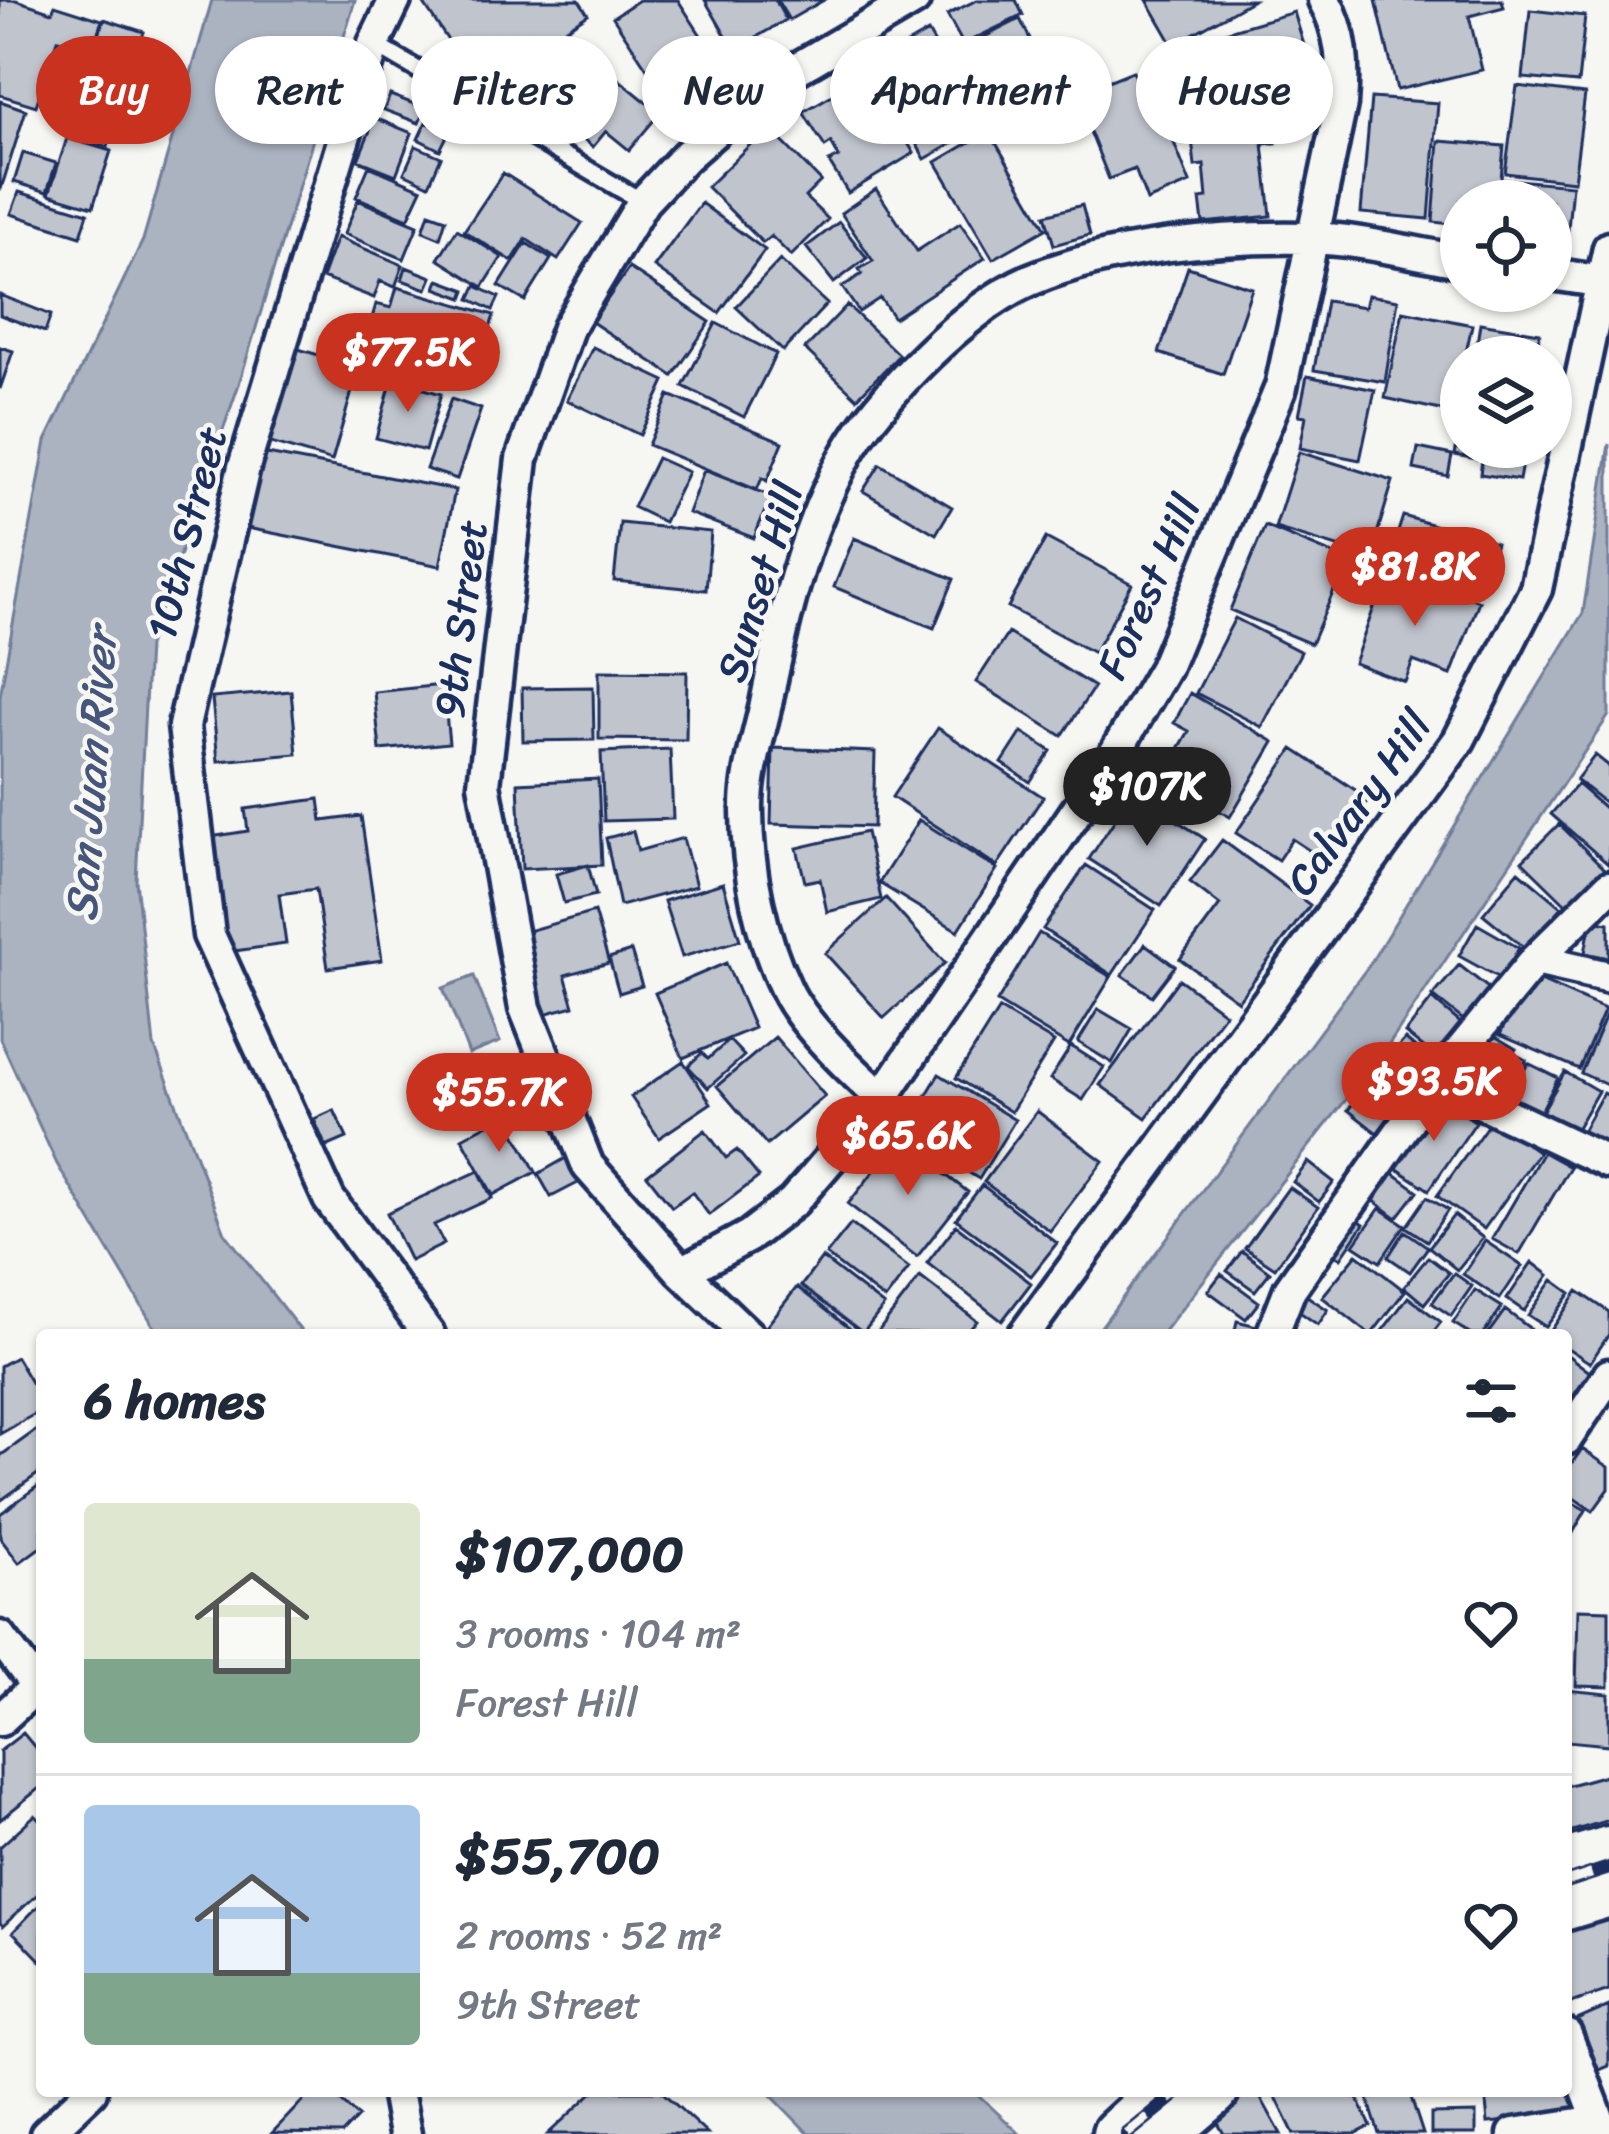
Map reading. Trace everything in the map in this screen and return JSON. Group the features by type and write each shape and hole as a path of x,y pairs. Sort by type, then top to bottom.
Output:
{"main road":[{"path":"1572,1862 1609,1851"},
{"path":"1572,1903 1609,1892"}],"street":[{"name":"10th Street","path":"378,36 395,0"},
{"name":"9th Street","path":"742,1329 682,1272 589,1166 525,1008 484,784 522,459 568,328 643,202 685,157 764,88 914,0"},
{"name":"Forest Hill","path":"682,1272 748,1236 793,1202 882,1098 1111,760 1165,668 1281,387 1343,82 1344,60 1333,14 1324,0"},
{"name":"10th Street","path":"343,144 244,467 184,726 209,935 328,1199 425,1329"},
{"name":"Sunset Hill","path":"882,1098 848,1067 787,992 757,902 746,810 776,654 800,566 848,451 916,367 956,328 1029,280 1139,251 1201,242 1311,238 1440,257"},
{"name":"Calvary Hill","path":"1028,1329 1459,740 1536,589 1609,248"},
{"path":"1572,277 1604,282"},
{"path":"1274,1329 1290,1288 1436,1082 1535,959 1609,887"},
{"path":"1535,959 1609,977"},
{"path":"1436,1082 1609,1163"},
{"path":"1572,1430 1609,1375"},
{"path":"0,1636 36,1686"},
{"path":"0,1720 36,1692"},
{"path":"1514,2134 1601,2127 1572,2052"},
{"path":"46,2134 85,2097"},
{"path":"398,2097 405,2134"}],"lane":[{"path":"387,52 643,202"}],"water":[{"name":"San Juan River","path":"212,0 355,0 344,36 215,36 215,144 312,144 239,384 148,646 136,881 154,1045 225,1233 299,1329 155,1329 57,1164 0,1039 0,696 46,441 143,240 171,144 191,144 191,73"},
{"path":"1609,444 1609,715 1388,1046 1166,1329 1099,1329 1370,964 1583,613"},
{"path":"474,976 500,1042 469,1054 443,988"},
{"path":"773,2097 980,2097 1020,2134 809,2134"}],"building":[{"path":"0,0 52,12 55,5 102,20 97,36 36,36 36,106 0,95"},
{"path":"429,0 579,0 588,14 554,36 445,36 424,4"},
{"path":"639,0 678,0 701,36 642,36 642,61 613,17"},
{"path":"705,0 775,0 786,20 758,36 726,36"},
{"path":"777,0 824,0 789,20"},
{"path":"977,0 1016,0 1023,15 980,36 959,36 947,15"},
{"path":"1147,0 1253,0 1189,36 1168,36"},
{"path":"1376,0 1502,0 1504,7 1469,16 1482,70 1397,90"},
{"path":"1530,10 1585,16 1578,83 1523,78"},
{"path":"1294,12 1301,36 1226,36 1225,32"},
{"path":"104,19 144,32 143,36 99,36"},
{"path":"1020,19 1029,36 987,36"},
{"path":"1133,71 1136,144 1175,144 1190,183 1147,201 1135,169 1109,179 1095,144 1112,144 1112,79"},
{"path":"618,79 642,98 642,134 629,150 618,141"},
{"path":"1517,86 1585,94 1574,181 1505,173"},
{"path":"390,95 411,103 411,120 387,111"},
{"path":"830,96 830,144 825,147 806,117 806,110"},
{"path":"1371,98 1438,103 1429,219 1361,213"},
{"path":"0,101 26,110 1,189 0,189"},
{"path":"387,123 411,133 396,175 358,160 364,144 387,144"},
{"path":"1439,141 1504,146 1501,180 1440,180 1440,223 1433,222"},
{"path":"65,144 111,151 93,207 49,194"},
{"path":"751,144 785,144 821,181 805,197 828,219 791,256 771,236 763,243 707,187"},
{"path":"832,144 909,144 914,153 848,193 829,162 839,157"},
{"path":"916,144 951,144 925,159"},
{"path":"967,144 997,144 1046,229 993,259 936,162"},
{"path":"1193,144 1263,144 1271,216 1203,223 1204,165 1195,166"},
{"path":"416,146 441,157 429,185 404,173"},
{"path":"23,153 56,163 47,192 14,182"},
{"path":"369,166 422,189 408,219 356,197"},
{"path":"503,173 582,223 558,260 526,239 512,261 464,231"},
{"path":"876,189 917,251 960,223 985,258 894,318 880,298 859,312 842,287 873,261 841,213"},
{"path":"19,192 88,213 81,236 11,214"},
{"path":"358,200 418,225 404,259 344,234"},
{"path":"701,203 765,250 719,313 654,267"},
{"path":"1082,205 1090,235 1054,245 1045,215"},
{"path":"429,213 446,219 440,238 423,231"},
{"path":"839,222 867,258 834,283 806,247"},
{"path":"457,229 502,257 483,287 438,259"},
{"path":"337,237 403,265 395,287 380,281 374,298 322,278"},
{"path":"526,243 551,259 525,301 499,286"},
{"path":"780,260 827,304 783,351 736,307"},
{"path":"406,267 432,277 427,289 402,280"},
{"path":"1188,267 1252,288 1223,374 1159,353"},
{"path":"629,268 710,322 673,376 592,322"},
{"path":"439,280 466,290 463,298 436,288"},
{"path":"476,286 499,297 493,310 470,299"},
{"path":"397,287 494,315 478,369 468,366 465,378 441,372 437,384 395,372 398,364 362,354 376,304 391,308"},
{"path":"0,295 51,315 45,332 0,315"},
{"path":"1368,295 1398,300 1385,382 1314,370 1326,301 1365,307"},
{"path":"847,305 899,355 857,398 805,349"},
{"path":"1403,311 1472,325 1470,336 1440,336 1440,410 1385,398"},
{"path":"716,323 776,354 744,417 683,386"},
{"path":"1480,323 1540,333 1539,336 1478,336"},
{"path":"0,347 13,351 0,389"},
{"path":"593,347 665,381 640,435 567,400"},
{"path":"295,348 359,367 332,461 267,442"},
{"path":"1307,376 1375,390 1360,460 1300,448 1306,416 1299,415"},
{"path":"392,379 441,394 425,451 376,438"},
{"path":"669,395 783,442 767,481 762,478 757,490 648,445"},
{"path":"451,399 481,409 457,479 426,469"},
{"path":"1418,448 1440,453 1440,468 1450,468 1448,476 1414,469"},
{"path":"1299,452 1393,481 1370,557 1275,528"},
{"path":"262,453 455,490 440,566 247,528"},
{"path":"657,458 688,472 664,522 633,507"},
{"path":"880,464 952,507 936,534 863,491"},
{"path":"1481,468 1521,468 1519,480 1480,474"},
{"path":"704,470 771,496 754,538 688,513"},
{"path":"1403,516 1496,543 1480,594 1387,566"},
{"path":"620,523 711,532 706,590 614,581"},
{"path":"1265,526 1347,560 1311,644 1230,610"},
{"path":"854,538 954,579 934,628 834,587"},
{"path":"1046,538 1132,584 1094,653 1008,607"},
{"path":"1385,577 1422,590 1425,581 1479,601 1451,675 1413,661 1405,682 1354,663"},
{"path":"1235,618 1301,652 1262,727 1196,693"},
{"path":"1008,633 1094,687 1062,736 976,682"},
{"path":"599,671 687,672 686,740 599,739"},
{"path":"443,685 449,743 380,750 374,692"},
{"path":"593,687 594,740 523,741 522,688"},
{"path":"291,691 297,754 218,761 212,698"},
{"path":"1190,693 1274,742 1230,817 1162,778 1189,731 1174,723"},
{"path":"938,728 1043,797 997,866 892,797"},
{"path":"1022,732 1051,751 1030,782 1002,763"},
{"path":"773,748 875,752 873,827 771,824"},
{"path":"670,749 673,819 604,821 601,752"},
{"path":"1293,749 1369,799 1327,862 1292,839 1278,860 1236,833"},
{"path":"1595,755 1609,766 1609,806 1576,780"},
{"path":"598,779 602,865 522,869 518,783"},
{"path":"1577,784 1609,812 1609,865 1551,814"},
{"path":"1133,792 1205,839 1161,906 1089,859"},
{"path":"319,799 322,821 361,816 382,960 328,968 316,889 279,894 286,944 227,952 210,837 248,831 245,809"},
{"path":"919,820 997,869 958,931 879,883"},
{"path":"1559,824 1605,869 1568,906 1522,861"},
{"path":"633,831 638,851 683,838 696,886 620,906 606,838"},
{"path":"866,832 881,899 827,912 820,879 805,882 797,848"},
{"path":"1222,840 1310,905 1238,1001 1180,959 1220,905 1190,882"},
{"path":"588,865 596,895 564,903 556,874"},
{"path":"1086,865 1155,910 1112,975 1043,929"},
{"path":"1519,871 1562,907 1527,950 1483,914"},
{"path":"723,883 740,940 682,957 664,901"},
{"path":"886,898 945,963 884,1018 825,953"},
{"path":"594,912 609,963 565,975 574,1006 540,1015 517,934"},
{"path":"1591,920 1609,923 1609,958 1585,953"},
{"path":"1477,924 1519,948 1501,979 1459,956"},
{"path":"1039,933 1111,977 1069,1046 997,1002"},
{"path":"1145,944 1175,966 1152,996 1122,975"},
{"path":"631,951 642,986 619,993 609,958"},
{"path":"726,963 754,1028 683,1058 655,993"},
{"path":"1459,965 1492,991 1467,1023 1433,996"},
{"path":"1527,975 1605,1009 1579,1069 1500,1035"},
{"path":"1179,979 1225,1013 1146,1118 1100,1085"},
{"path":"1432,999 1463,1025 1436,1058 1405,1033"},
{"path":"999,1009 1054,1042 1011,1112 956,1078"},
{"path":"1098,1009 1132,1029 1112,1063 1078,1042"},
{"path":"1609,1016 1609,1086 1581,1073"},
{"path":"1491,1034 1516,1049 1489,1093 1464,1078"},
{"path":"775,1037 825,1096 767,1145 717,1086"},
{"path":"1405,1039 1435,1065 1409,1096 1378,1070"},
{"path":"729,1040 744,1056 708,1088 688,1066 702,1053 708,1059"},
{"path":"1071,1046 1104,1067 1083,1100 1050,1079"},
{"path":"1515,1054 1526,1060 1505,1101 1494,1095"},
{"path":"683,1061 711,1103 659,1138 631,1097"},
{"path":"1528,1063 1558,1078 1539,1115 1510,1100"},
{"path":"1565,1072 1598,1091 1572,1136 1539,1117"},
{"path":"939,1074 1015,1120 979,1179 904,1133"},
{"path":"1373,1077 1403,1101 1377,1133 1348,1110"},
{"path":"1603,1093 1609,1096 1609,1137 1603,1147 1580,1135"},
{"path":"1440,1098 1476,1122 1429,1190 1393,1166"},
{"path":"334,1110 347,1138 326,1147 314,1119"},
{"path":"1037,1111 1103,1161 1050,1231 984,1182"},
{"path":"505,1115 536,1172 493,1195 462,1138"},
{"path":"1492,1119 1539,1152 1484,1229 1437,1196"},
{"path":"705,1130 726,1158 737,1150 759,1177 709,1215 692,1192 672,1207 647,1175"},
{"path":"899,1139 968,1192 917,1257 848,1204"},
{"path":"1543,1152 1570,1167 1519,1254 1492,1239"},
{"path":"566,1158 580,1182 551,1197 538,1174"},
{"path":"1308,1162 1334,1182 1319,1202 1293,1182"},
{"path":"1389,1170 1418,1191 1397,1218 1369,1197"},
{"path":"479,1171 492,1198 434,1225 444,1244 410,1261 387,1213"},
{"path":"982,1185 1057,1243 1031,1276 956,1219"},
{"path":"1289,1187 1318,1207 1275,1268 1245,1248"},
{"path":"1427,1197 1448,1210 1427,1241 1406,1227"},
{"path":"1380,1208 1405,1225 1380,1262 1354,1245"},
{"path":"1454,1215 1483,1238 1457,1270 1429,1247"},
{"path":"1352,1216 1364,1224 1341,1258 1329,1250"},
{"path":"851,1224 909,1268 885,1300 826,1255"},
{"path":"956,1225 1031,1283 1002,1321 927,1263"},
{"path":"1405,1231 1428,1247 1410,1272 1388,1257"},
{"path":"1485,1241 1522,1266 1500,1299 1463,1274"},
{"path":"1242,1251 1270,1272 1255,1291 1227,1271"},
{"path":"1357,1254 1405,1291 1376,1329 1363,1329 1322,1297"},
{"path":"1428,1257 1449,1273 1424,1304 1404,1287"},
{"path":"822,1258 884,1306 866,1329 858,1329 801,1286"},
{"path":"1532,1262 1549,1275 1524,1311 1507,1299"},
{"path":"1454,1273 1472,1286 1451,1316 1432,1303"},
{"path":"1221,1274 1259,1302 1246,1319 1208,1291"},
{"path":"920,1277 977,1321 970,1329 880,1329"},
{"path":"1553,1280 1571,1293 1546,1327 1528,1315"},
{"path":"797,1287 850,1329 764,1329"},
{"path":"1475,1290 1502,1307 1487,1329 1462,1329 1453,1323"},
{"path":"1578,1291 1609,1312 1609,1334 1590,1363 1572,1351 1572,1329 1552,1329"},
{"path":"1304,1294 1328,1310 1318,1325 1294,1308"},
{"path":"1408,1297 1441,1322 1436,1329 1384,1329"},
{"path":"1505,1310 1531,1329 1491,1329"},
{"path":"1237,1321 1257,1326 1256,1329 1235,1329"},
{"path":"16,1357 36,1391 36,1413 0,1434 0,1366"},
{"path":"1572,1359 1591,1373 1572,1399"},
{"path":"36,1430 36,1475 0,1501 0,1456"},
{"path":"1582,1449 1609,1467 1609,1489 1593,1511 1572,1497 1572,1463"},
{"path":"36,1487 36,1550 19,1563 0,1538 0,1514"},
{"path":"1572,1502 1586,1510 1572,1534"},
{"path":"1578,1609 1609,1610 1609,1687 1576,1686"},
{"path":"1572,1691 1609,1694 1609,1745 1572,1742"},
{"path":"23,1733 36,1749 36,1791 0,1820 0,1751"},
{"path":"1609,1774 1609,1820 1572,1831 1572,1784"},
{"path":"36,1816 36,1896 3,1926 0,1923 0,1847"},
{"path":"36,1908 36,1956 13,1932"},
{"path":"1609,1916 1609,1990 1572,2003 1572,1929"},
{"path":"1609,2006 1609,2066 1592,2073 1572,2022"},
{"path":"1572,2082 1575,2114 1488,2123 1486,2097 1572,2097"},
{"path":"306,2097 336,2097 358,2117 342,2134 272,2133"},
{"path":"588,2097 667,2097 707,2134 548,2134"},
{"path":"1220,2097 1260,2097 1281,2134 1224,2134 1207,2104"},
{"path":"1276,2097 1357,2097 1371,2126 1355,2134 1294,2134"},
{"path":"1367,2097 1411,2097 1423,2134 1379,2134"},
{"path":"1476,2113 1476,2134 1431,2134 1431,2114"}],"railway":[{"path":"1572,1880 1609,1868"},
{"path":"1127,2134 1173,2097"}]}
